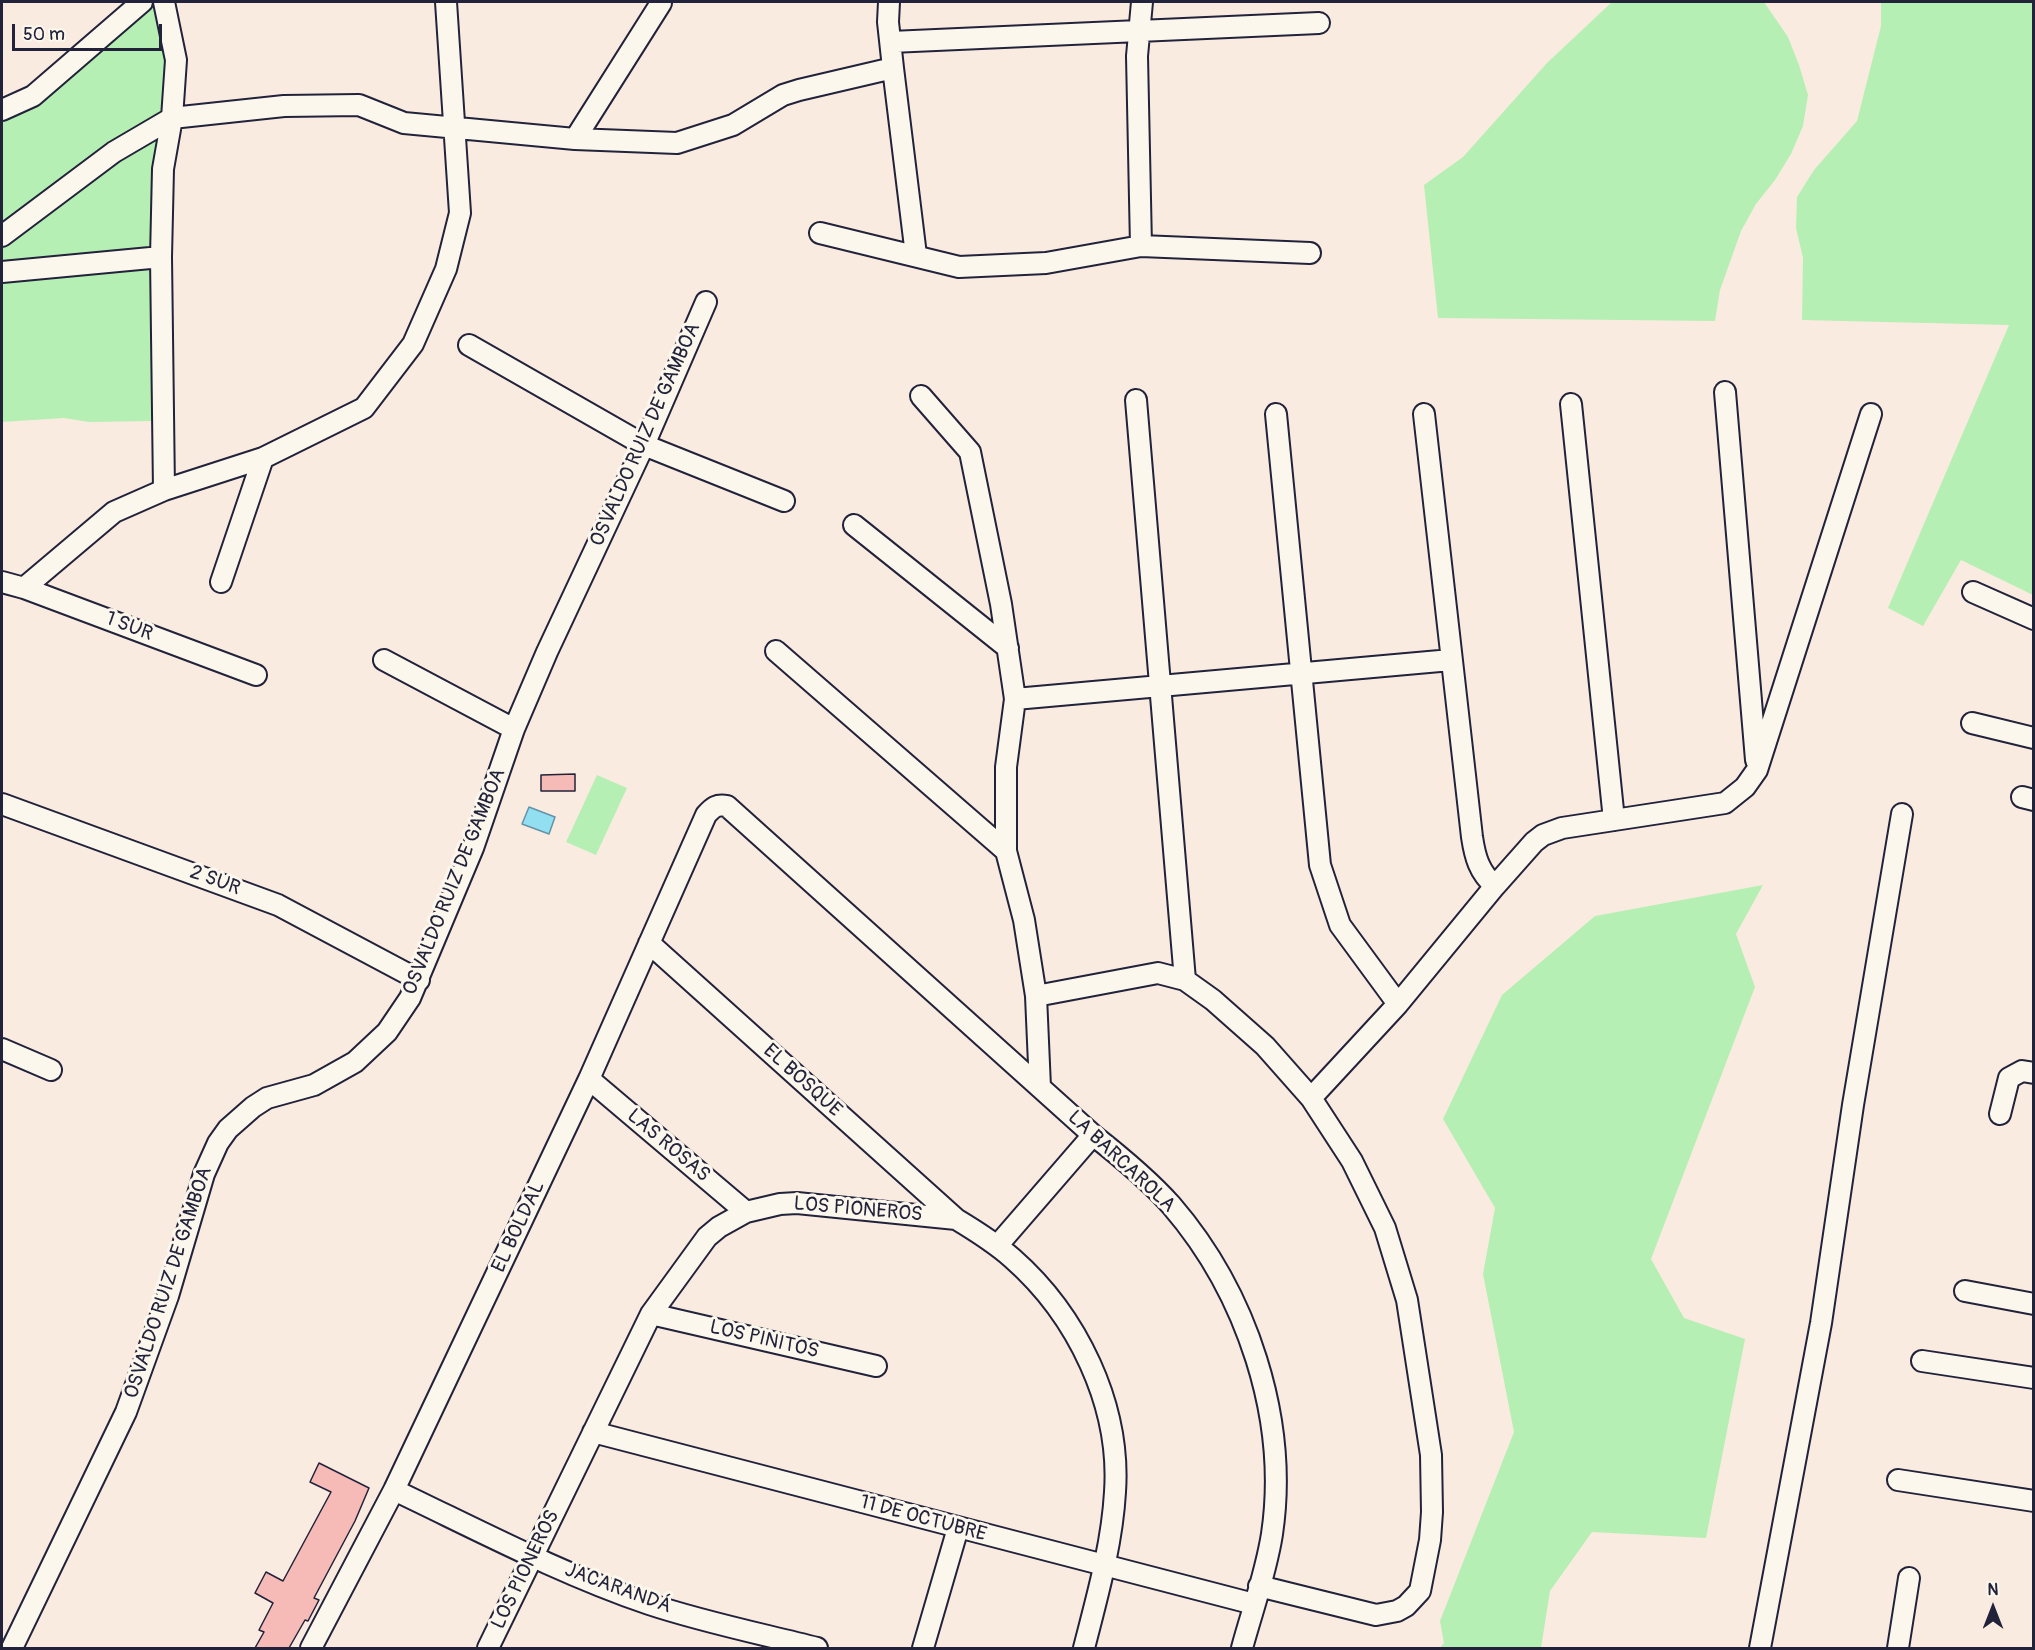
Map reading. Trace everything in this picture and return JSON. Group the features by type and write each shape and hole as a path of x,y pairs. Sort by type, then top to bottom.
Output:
{"street":[{"path":"2,110 33,96 142,2"},
{"path":"164,2 176,60 172,118 163,169 161,257 164,490"},
{"path":"24,588 114,512 164,490 263,458 364,408 412,344 446,269 460,213 446,2"},
{"path":"889,2 893,68 916,255"},
{"path":"1142,2 1137,56 1142,246"},
{"path":"575,139 661,3"},
{"path":"891,42 1319,23"},
{"path":"2,236 114,152 172,118 284,105 359,105 404,123 575,139 677,143 733,125 783,95 893,68"},
{"path":"820,233 959,267 1046,263 1142,246 1310,253"},
{"path":"2,273 161,257"},
{"name":"OSVALDO RUIZ DE GAMBOA","path":"12,1648 126,1412 168,1296 204,1174 218,1143 240,1116 260,1102 314,1085 355,1062 387,1032 405,1007 420,980 473,848 514,729 547,652 644,445 706,302"},
{"path":"470,345 644,445 784,501"},
{"path":"1725,392 1757,770"},
{"path":"921,396 970,452 1008,648 1014,699 1006,767 1006,851 1024,921 1036,996 1040,1087"},
{"path":"1036,996 1158,973 1185,980 1136,400"},
{"path":"1571,404 1614,820"},
{"path":"1276,414 1320,865 1340,926 1398,1004"},
{"path":"1424,414 1475,854 1482,872 1495,886"},
{"path":"1311,1098 1398,1004 1495,886 1543,835 1562,828 1725,803 1745,788 1757,770 1871,414"},
{"path":"221,582 263,458"},
{"path":"854,525 1008,648"},
{"name":"1 SUR","path":"2,582 24,588 256,675"},
{"path":"1973,592 2034,619"},
{"path":"776,651 1006,851"},
{"path":"384,660 514,729"},
{"path":"1014,699 1451,660"},
{"path":"1972,723 2034,738"},
{"name":"2 SUR","path":"2,804 278,905 420,980"},
{"name":"EL BOLDAL","path":"311,1648 394,1490 589,1079 706,815 712,808 720,805"},
{"name":"LA BARCAROLA","path":"720,805 727,806 1093,1135 1147,1180 1171,1205 1212,1262 1229,1292 1252,1347 1265,1392 1274,1463 1275,1499 1271,1535 1242,1648"},
{"path":"1760,1648 1821,1323 1853,1105 1902,814"},
{"name":"EL BOSQUE","path":"649,943 956,1219"},
{"name":"11 DE OCTUBRE","path":"592,1432 1104,1564 1366,1614 1387,1614 1406,1606 1420,1591 1430,1540 1433,1483 1431,1455 1407,1300 1394,1255 1370,1194 1342,1144 1311,1098 1265,1046 1213,1000 1185,980"},
{"path":"2,1049 51,1070"},
{"path":"2000,1114 2009,1078 2022,1071 2034,1073"},
{"name":"LAS ROSAS","path":"589,1079 746,1212"},
{"path":"997,1246 1093,1135"},
{"name":"LOS PIONEROS","path":"488,1648 651,1314 707,1237 746,1212 763,1206 797,1203 956,1219 997,1246 1031,1275 1064,1316 1086,1354 1099,1387 1110,1430 1115,1466 1115,1492 1104,1564 1084,1648"},
{"path":"1965,1291 2034,1304"},
{"name":"LOS PINITOS","path":"651,1314 876,1366"},
{"path":"1922,1361 2034,1378"},
{"path":"1898,1480 2034,1501"},
{"name":"JACARANDÁ","path":"394,1490 534,1557 652,1605 817,1648"},
{"path":"923,1648 958,1528"},
{"path":"1898,1648 1909,1578"}],"green space":[{"path":"1612,2 1764,2 1788,37 1799,65 1808,95 1803,126 1791,154 1775,180 1756,204 1741,231 1720,290 1715,321 1438,318 1424,185 1463,157 1547,63"},
{"path":"1881,2 2033,2 2033,595 1961,560 1923,626 1888,608 2009,325 1802,320 1803,258 1796,228 1797,197 1814,170 1857,121 1881,26"},
{"path":"156,3 168,60 154,421 89,422 64,418 2,422 2,115"},
{"path":"597,775 627,788 596,855 566,842"},
{"path":"1763,885 1736,934 1755,987 1651,1259 1684,1318 1745,1339 1706,1538 1592,1532 1550,1591 1541,1648 1440,1648 1444,1643 1440,1621 1514,1432 1483,1274 1495,1208 1443,1119 1502,995 1595,916"}],"water":[{"path":"529,807 555,817 549,834 522,824"}],"building":[{"path":"575,774 575,791 541,791 541,775"},
{"path":"319,1463 369,1488 355,1521 314,1598 319,1600 308,1621 305,1620 289,1648 255,1648 264,1632 259,1630 273,1603 255,1593 266,1572 283,1581 331,1492 310,1482"}]}
